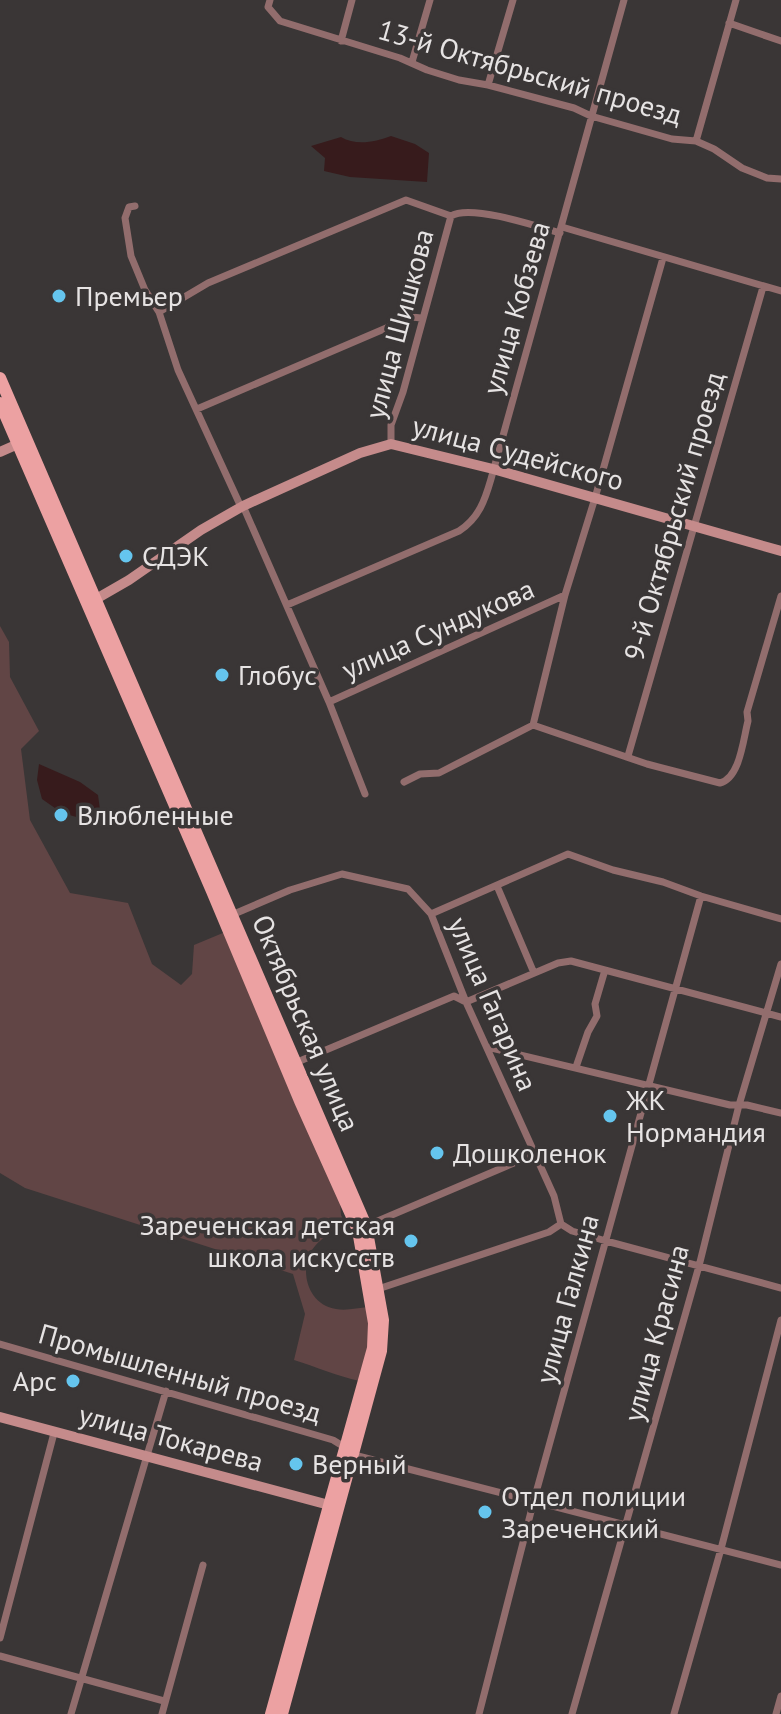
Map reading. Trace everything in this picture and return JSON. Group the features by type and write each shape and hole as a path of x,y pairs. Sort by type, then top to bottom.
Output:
{"main road":[{"name":"Октябрьская улица","path":"0,378 22,442 300,1101 362,1228 374,1339 350,1451"},
{"name":"Октябрьская улица","path":"0,403 22,442"},
{"name":"Октябрьская улица","path":"91,601 234,914 362,1228 378,1289 383,1320 381,1351 271,1714"},
{"name":"Октябрьская улица","path":"282,1714 334,1506"}],"street":[{"path":"341,41 352,0"},
{"path":"412,62 430,0"},
{"path":"488,85 513,0"},
{"name":"улица Кобзева","path":"287,605 469,524 475,518 487,495 624,0"},
{"path":"696,141 736,0"},
{"name":"13-й Октябрьский проезд","path":"269,4 280,21 412,62 437,74 574,108 591,116 672,139 696,141 742,168 767,178 781,179"},
{"path":"729,23 781,41"},
{"path":"159,312 208,283 406,200 451,216 459,211 561,230 781,291"},
{"path":"135,206 129,207 125,213 127,244 145,290 159,312 178,370 329,702 365,794"},
{"name":"улица Шишкова","path":"391,444 393,417 403,392 451,216"},
{"path":"533,725 565,595 663,258"},
{"name":"9-й Октябрьский проезд","path":"628,756 763,287"},
{"path":"197,409 412,317 421,318"},
{"path":"0,452 22,442"},
{"name":"улица Судейского","path":"91,601 129,580 191,535 242,506 360,453 391,444 493,469 781,551"},
{"name":"улица Сундукова","path":"329,702 565,595"},
{"path":"404,782 420,774 439,773 533,725 647,764 720,783 730,779 781,596"},
{"path":"431,914 568,854 781,919"},
{"name":"улица Гагарина","path":"234,914 290,890 342,874 408,889 431,914 466,1002 554,1196 561,1224"},
{"path":"497,886 534,973"},
{"name":"улица Галкина","path":"479,1714 534,1500 701,896"},
{"path":"295,1063 454,996 466,1002 571,961 781,1017"},
{"name":"улица Красина","path":"572,1714 699,1266 739,1105 781,964"},
{"path":"576,1067 597,1016 595,1004 605,970"},
{"path":"487,1047 730,1105 781,1113"},
{"path":"362,1228 535,1154"},
{"path":"378,1289 549,1232 561,1224 572,1231 606,1241 781,1288"},
{"path":"674,1714 781,1320"},
{"name":"Промышленный проезд","path":"0,1344 333,1440 350,1451"},
{"path":"71,1714 166,1391"},
{"name":"улица Токарева","path":"0,1417 334,1506"},
{"path":"0,1638 54,1433"},
{"path":"350,1451 781,1565"},
{"path":"162,1714 203,1565"},
{"path":"0,1656 164,1701"},
{"path":"776,1714 781,1696"}],"shaded area":[{"path":"391,136 415,144 429,153 427,182 350,177 324,171 325,158 311,146 341,137 366,142"},
{"path":"0,626 9,642 10,677 39,731 21,749 30,820 70,893 128,903 152,964 181,985 192,974 194,945 230,930 340,1202 346,1226 315,1246 306,1274 312,1293 326,1306 344,1310 368,1307 371,1338 360,1381 294,1360 305,1314 293,1274 25,1188 0,1173"},
{"path":"39,764 80,782 98,795 100,810 91,821 62,813 42,799 37,780"}],"place":[{"name":"Премьер","path":"59,296"},
{"name":"СДЭК","path":"126,556"},
{"name":"Глобус","path":"222,675"},
{"name":"Влюбленные","path":"61,815"},
{"name":"ЖК Нормандия","path":"610,1116"},
{"name":"Дошколенок","path":"437,1153"},
{"name":"Зареченская детская школа искусств","path":"411,1241"},
{"name":"Арс","path":"73,1381"},
{"name":"Верный","path":"296,1464"},
{"name":"Отдел полиции Зареченский","path":"485,1512"}]}
